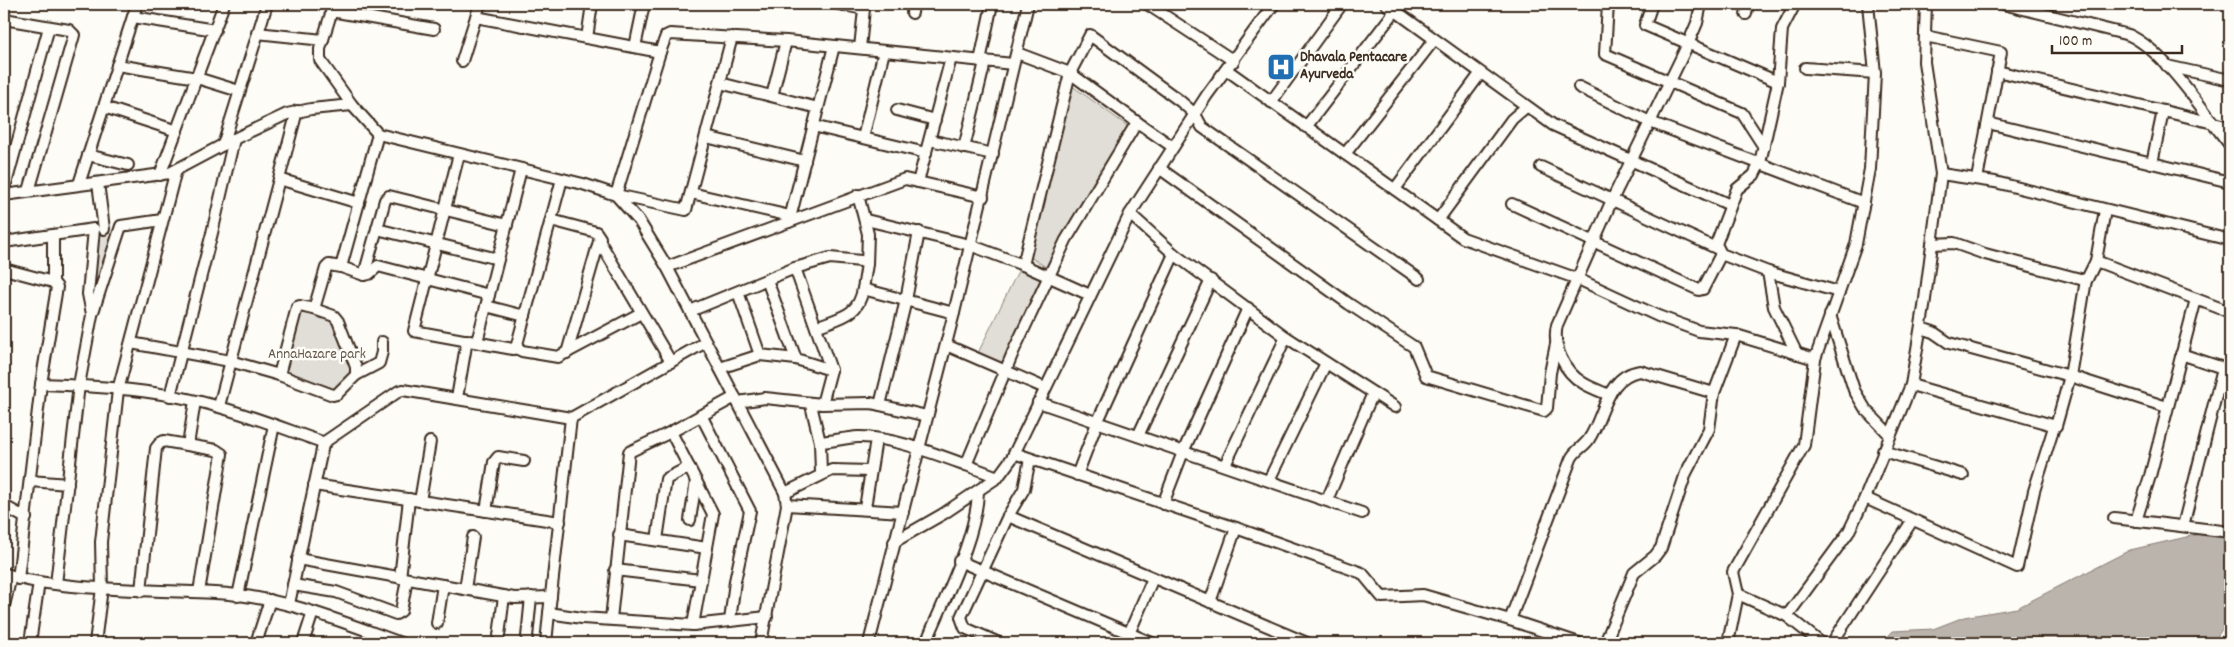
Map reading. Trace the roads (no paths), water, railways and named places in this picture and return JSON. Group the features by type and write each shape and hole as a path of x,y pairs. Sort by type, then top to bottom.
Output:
{"street":[{"path":"79,184 137,4"},
{"path":"160,175 224,4"},
{"path":"223,145 266,4"},
{"path":"462,61 480,4"},
{"path":"587,38 592,4"},
{"path":"634,47 644,4"},
{"path":"838,4 865,6 860,48"},
{"path":"964,148 983,62 992,4"},
{"path":"869,643 954,313 1028,4"},
{"path":"1147,4 1234,61"},
{"path":"894,542 943,514 998,477 1014,453 1130,214 1195,114 1274,4"},
{"path":"1272,102 1342,4"},
{"path":"1386,4 1526,107 1562,130 1730,205"},
{"path":"1608,4 1605,54 1670,84 1742,113 1764,147"},
{"path":"1652,4 1645,24 1778,82"},
{"path":"1160,168 1349,304 1414,347 1426,376 1544,411 1547,408 1557,325 1612,200 1698,23 1701,4"},
{"path":"1512,204 1594,240 1699,290 1704,289 1718,251 1730,205 1740,186 1754,175 1760,163 1778,82 1782,28 1795,4"},
{"path":"1728,643 1738,594 1733,572 1804,445 1815,359 1856,244 1870,169 1875,73 1868,4"},
{"path":"1787,616 1848,533 1865,498 1911,385 1921,328 1941,174 1924,62 1926,4"},
{"path":"2003,4 2129,35 2140,40 2167,66 2230,145"},
{"path":"434,29 332,8 319,55 320,60 352,105 378,134 562,178 616,195 684,211 686,210 732,37"},
{"path":"1306,126 1395,11"},
{"path":"133,17 215,30"},
{"path":"476,17 660,52"},
{"path":"4,19 73,32 74,39 29,191"},
{"path":"48,26 4,193 160,175 176,170 234,139 297,111 352,105"},
{"path":"257,33 323,40"},
{"path":"616,195 660,52 666,36 670,34 786,41 1013,64"},
{"path":"1023,265 1070,73 1090,35 1195,114 1202,127 1419,279"},
{"path":"1925,36 2001,52 1977,180"},
{"path":"1346,154 1434,40"},
{"path":"772,96 786,41"},
{"path":"790,219 834,46"},
{"path":"863,138 884,51"},
{"path":"1017,53 1070,73 1173,147"},
{"path":"918,182 951,58"},
{"path":"117,65 197,78 239,92"},
{"path":"2167,66 2230,80"},
{"path":"1805,68 1875,73"},
{"path":"1227,70 1463,238 1578,279 1658,316 1699,332 1736,335 1815,359"},
{"path":"1997,71 2230,127"},
{"path":"1395,189 1480,74"},
{"path":"720,84 818,108"},
{"path":"1579,88 1650,122 1864,202"},
{"path":"104,107 177,130"},
{"path":"1438,220 1512,119 1526,107"},
{"path":"897,110 935,120"},
{"path":"218,406 297,111"},
{"path":"2152,163 2163,111"},
{"path":"966,465 1005,370 1066,240 1137,122"},
{"path":"1988,123 2230,182"},
{"path":"814,126 926,153"},
{"path":"341,267 378,134"},
{"path":"706,137 804,160"},
{"path":"170,396 234,139"},
{"path":"930,140 993,154"},
{"path":"459,154 414,331 516,348 555,358 640,314"},
{"path":"88,155 128,165"},
{"path":"1540,167 1718,251 1768,272 1839,292"},
{"path":"457,398 472,341 486,306 522,169"},
{"path":"95,643 102,588 101,542 118,390 176,170"},
{"path":"1941,174 1995,182 2230,240"},
{"path":"516,348 562,178"},
{"path":"279,179 359,203"},
{"path":"666,267 790,219 905,179 982,197"},
{"path":"92,315 88,294 99,229 98,183"},
{"path":"690,193 790,219"},
{"path":"616,195 639,221 666,267 785,493 787,505 761,643"},
{"path":"364,275 385,200 389,196 507,225"},
{"path":"816,327 854,311 861,302 867,264 868,234 866,220 858,196"},
{"path":"1865,498 1912,521 2017,567 2034,491 2054,426 2057,425 2070,376 2086,280 2096,261 2105,210"},
{"path":"1130,214 1174,254 1286,337 1396,407"},
{"path":"4,242 162,220"},
{"path":"551,220 596,232 640,314 671,362"},
{"path":"866,220 970,245 1023,265 1090,295"},
{"path":"56,584 78,385 92,315 121,226"},
{"path":"377,228 436,245 498,259"},
{"path":"880,405 906,300 919,232"},
{"path":"52,282 53,236"},
{"path":"567,353 600,242"},
{"path":"1932,244 1958,244 1985,254 2086,280"},
{"path":"1077,475 1097,423 1174,254"},
{"path":"690,311 795,268 839,257 861,260 867,264"},
{"path":"2096,261 2230,312"},
{"path":"314,309 326,268 329,265 364,275 369,274 378,266 489,295"},
{"path":"795,268 831,370 816,404 821,473"},
{"path":"4,269 52,282 57,287 41,384 26,518 4,606"},
{"path":"1768,272 1774,307 1797,354"},
{"path":"767,280 796,359"},
{"path":"1138,436 1211,280"},
{"path":"863,289 954,313"},
{"path":"738,292 760,355"},
{"path":"2136,521 2150,476 2196,299"},
{"path":"279,375 296,307 300,306 334,316 338,320 356,367 356,375"},
{"path":"486,306 525,316"},
{"path":"1163,504 1183,452 1248,308"},
{"path":"1830,315 1854,390 1866,410 1890,435"},
{"path":"1921,328 1933,332 1949,343 2070,376 2167,407"},
{"path":"1605,643 1634,573 1655,556 1660,548 1686,473 1709,429 1714,393 1736,335"},
{"path":"1225,465 1286,337"},
{"path":"131,343 230,361 279,375 333,395 337,394 356,375 379,362 382,342"},
{"path":"289,604 325,442 399,391 404,390 457,398 571,418 706,342"},
{"path":"946,344 1045,388"},
{"path":"1556,344 1574,377 1582,383 1609,395"},
{"path":"2181,354 2223,368 2183,526"},
{"path":"720,368 760,355 796,359 831,370"},
{"path":"1270,480 1326,363"},
{"path":"1510,620 1571,459 1590,439 1609,395 1620,380 1633,372 1640,371 1714,393"},
{"path":"41,384 78,385 170,396 195,401 218,406 325,442"},
{"path":"1911,385 2054,426"},
{"path":"1327,500 1373,393"},
{"path":"611,619 629,452 672,432 701,415 737,400 765,398 790,399 816,404 872,403 927,416"},
{"path":"188,445 195,401"},
{"path":"1038,402 1362,513"},
{"path":"701,415 750,511 730,621"},
{"path":"546,643 571,418"},
{"path":"238,596 274,425"},
{"path":"672,432 713,514 693,625"},
{"path":"820,442 858,437 876,439 919,448 998,477"},
{"path":"865,508 876,439"},
{"path":"141,591 156,448 160,442 164,441 220,451 222,458 199,592"},
{"path":"293,585 336,592 396,614 401,611 414,500 430,442"},
{"path":"1883,451 1963,475"},
{"path":"1014,453 1362,573 1382,598 1423,595 1510,620 1579,643"},
{"path":"486,511 494,462 498,457 524,461"},
{"path":"999,643 970,630 962,624 961,617 1008,516 1024,489 1030,459"},
{"path":"657,540 666,479 689,467"},
{"path":"785,493 821,473 840,469 870,471"},
{"path":"30,481 68,484"},
{"path":"690,520 696,481"},
{"path":"314,485 560,522"},
{"path":"926,643 976,519 978,491"},
{"path":"787,505 865,508 903,512"},
{"path":"4,506 26,518"},
{"path":"1008,516 1307,643"},
{"path":"2114,518 2230,532"},
{"path":"1832,643 1912,521"},
{"path":"1210,602 1236,528"},
{"path":"619,535 707,548"},
{"path":"465,589 473,537"},
{"path":"298,559 504,596 551,598"},
{"path":"959,561 1127,638 1152,643"},
{"path":"615,570 701,580"},
{"path":"11,576 56,584 141,591 199,592 270,600 289,604 401,643"},
{"path":"1127,638 1153,578"},
{"path":"30,643 39,582"},
{"path":"437,623 443,585"},
{"path":"1738,594 1787,616 1821,643"},
{"path":"499,636 504,596"},
{"path":"526,637 531,597"},
{"path":"256,643 270,600"},
{"path":"303,643 313,612"},
{"path":"549,613 693,625 767,617"},
{"path":"2226,643 2230,636"}],"place":[{"name":"Dhavala Pentacare Ayurveda","path":"1281,67"}],"park label":[{"name":"AnnaHazare park","path":"317,355"}]}
